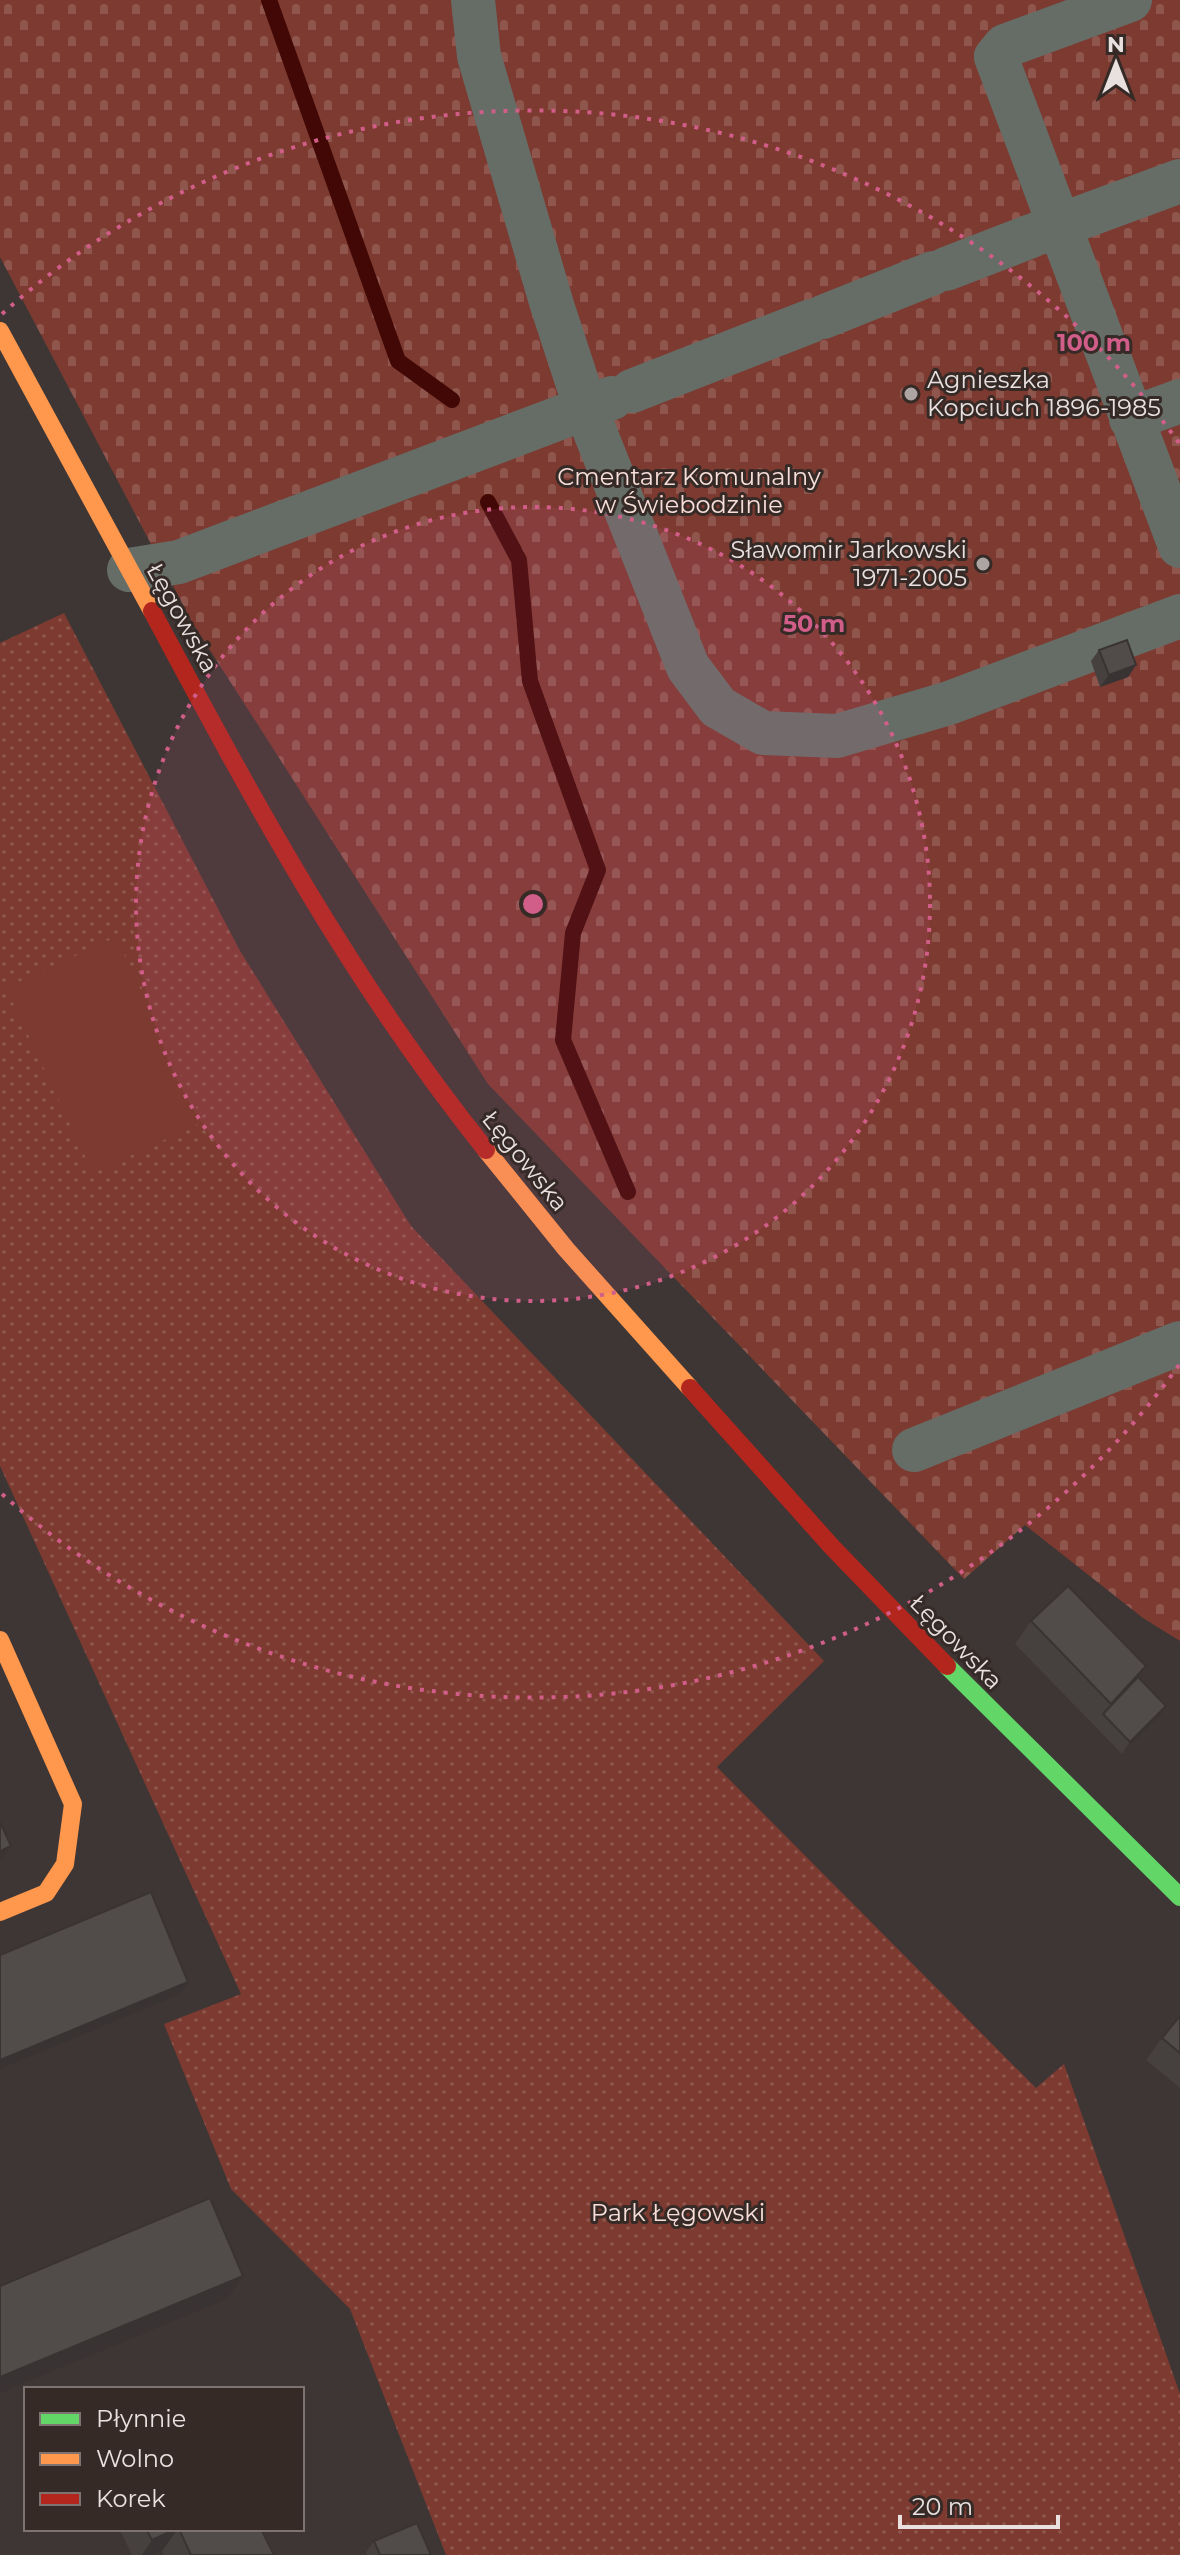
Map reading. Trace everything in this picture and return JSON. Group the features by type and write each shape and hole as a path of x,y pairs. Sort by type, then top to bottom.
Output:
{"street":[{"path":"473,0 479,56 552,305 610,399 688,667 718,707 763,733 837,736 949,703 1180,616"},
{"path":"1130,0 1005,46 996,57 1044,231 1131,419 1180,546"},
{"path":"129,570 179,562 1180,181"},
{"name":"Łęgowska","path":"5,350 337,944 441,1094 566,1249 755,1464 1014,1735 1180,1897"},
{"path":"1131,419 1180,401"},
{"path":"914,1450 1180,1343"},
{"path":"0,1640 73,1804 65,1864 46,1893 0,1912"}],"green space":[{"name":"Cmentarz Komunalny w Świebodzinie","path":"0,0 1180,0 1180,1641 1143,1618 1025,1525 964,1579 488,1084 192,622 0,257"},
{"name":"Park Łęgowski","path":"64,613 239,949 411,1226 824,1661 717,1767 1036,2088 1064,2064 1180,2394 1180,2555 446,2555 350,2309 231,2189 164,2024 241,1994 0,1466 0,643"},
{"path":"116,937 203,1122 93,1173 6,988"}],"building":[{"path":"1127,640 1136,665 1109,675 1099,650"},
{"path":"1068,1586 1146,1666 1111,1704 1031,1621"},
{"path":"1138,1677 1166,1706 1130,1742 1103,1714"},
{"path":"0,1822 11,1846 0,1851"},
{"path":"151,1892 188,1982 0,2060 0,1955"},
{"path":"1180,2016 1180,2053 1162,2038"},
{"path":"210,2198 243,2276 0,2377 0,2286"},
{"path":"417,2523 431,2555 380,2555 374,2541"},
{"path":"147,2531 172,2531 152,2540"},
{"path":"180,2531 262,2531 274,2555 191,2555"}],"waterway":[{"path":"269,0 398,361 452,400"},
{"path":"488,502 519,560 530,681 598,870 573,933 563,1040 628,1192"}],"traffic: fast":[{"path":"947,1666 1180,1897"}],"traffic: slow":[{"path":"0,331 152,611"},
{"path":"486,1150 566,1249 690,1388"},
{"path":"0,1640 73,1804 65,1864 46,1893 0,1912"}],"traffic: jam":[{"path":"152,611 306,888 391,1021 486,1150"},
{"path":"690,1388 832,1547 947,1666"}],"place":[{"name":"Agnieszka Kopciuch 1896-1985","path":"911,394"},
{"name":"Sławomir Jarkowski 1971-2005","path":"983,564"}]}
